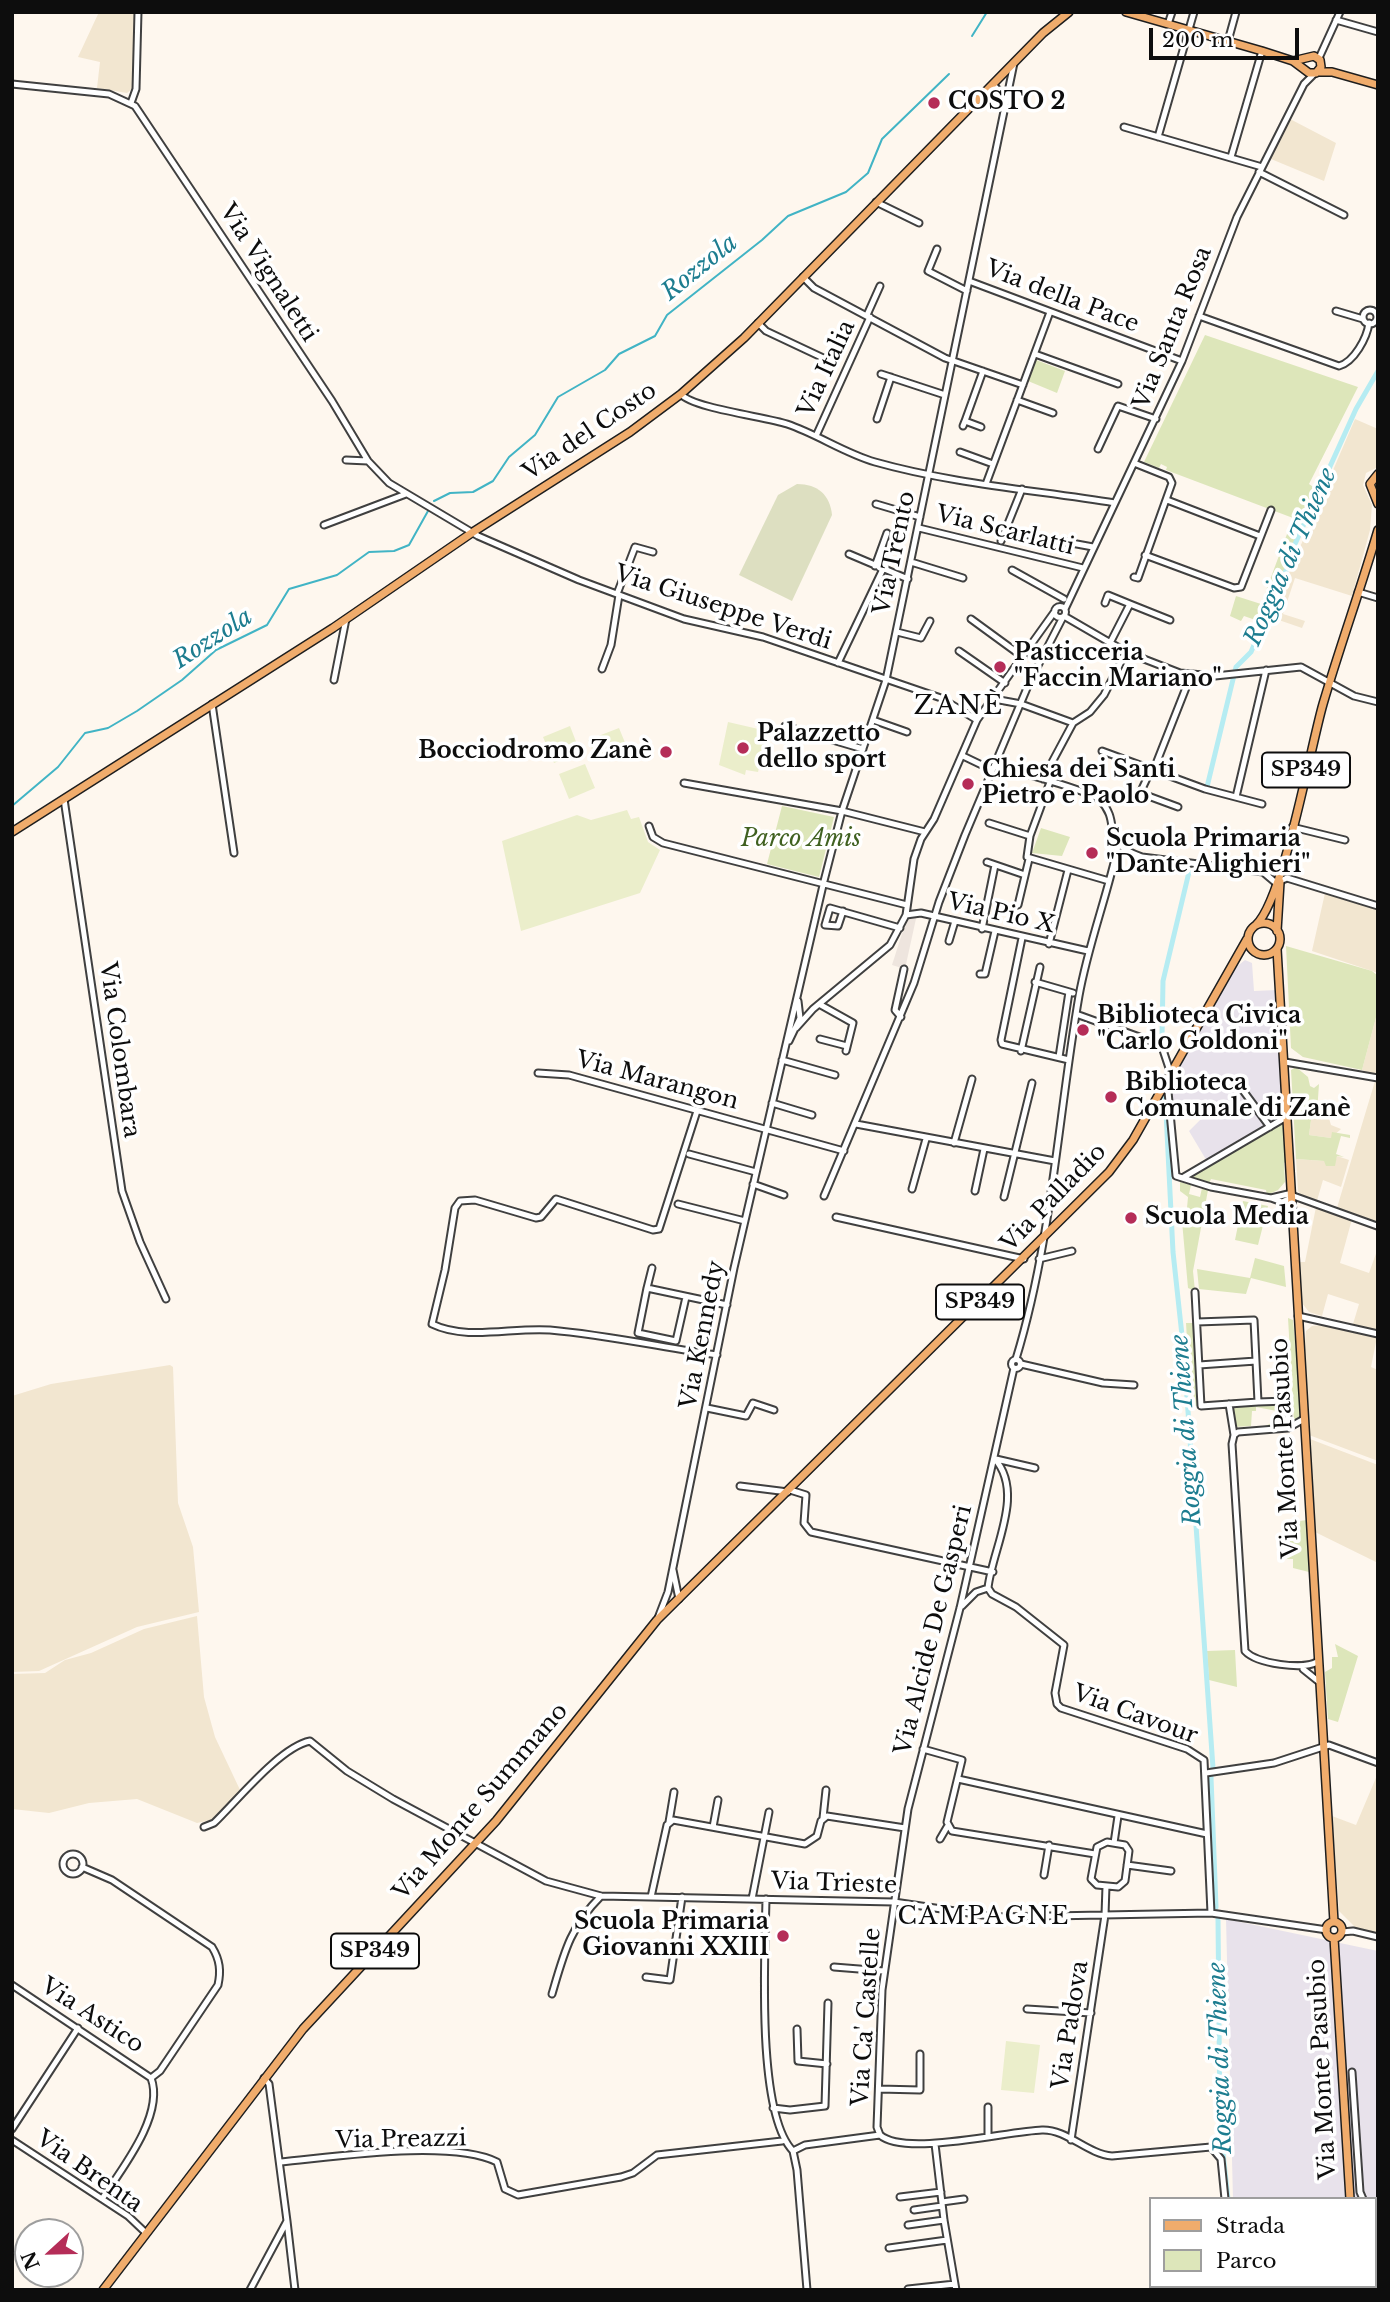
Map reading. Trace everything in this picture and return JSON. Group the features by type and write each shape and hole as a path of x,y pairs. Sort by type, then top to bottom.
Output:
{"main road":[{"name":"Via del Costo","path":"12,832 346,619 473,532 630,432 681,394 758,323 1061,15 1069,12"},
{"path":"1126,12 1293,61 1315,64 1332,72 1378,85"},
{"path":"1293,61 1304,69"},
{"path":"1304,69 1315,64"},
{"path":"1304,69 1315,64"},
{"path":"1378,474 1370,481 1378,504"},
{"name":"SP349","path":"1277,949 1280,940 1280,871 1330,682 1378,530"},
{"name":"SP349","path":"1231,966 1268,907 1278,885"},
{"path":"1268,907 1278,913"},
{"path":"1256,925 1266,923 1278,931"},
{"path":"1247,939 1249,948 1269,958 1279,971"},
{"path":"1231,966 1277,949"},
{"name":"Via Monte Pasubio","path":"1277,949 1334,1922 1326,1930 1334,1938 1350,2197"},
{"name":"Via Palladio","path":"678,1600 1109,1172 1133,1140 1231,966"},
{"name":"Via Monte Summano","path":"103,2290 264,2078 321,2009 476,1844 657,1620 678,1600"},
{"name":"Via Monte Pasubio","path":"1334,1922 1341,1925 1342,1932 1334,1938"}],"street":[{"path":"12,84 110,94 131,103 136,89 138,12"},
{"path":"1168,24 1172,12"},
{"path":"1158,137 1194,12"},
{"path":"1228,41 1236,12"},
{"path":"1315,64 1340,12"},
{"path":"1336,20 1378,32"},
{"path":"1231,157 1262,51"},
{"name":"Via Trento","path":"793,1026 797,997 842,811 886,680 1014,63"},
{"name":"Via Santa Rosa","path":"1061,613 1182,361 1237,217 1315,64"},
{"name":"Via Santa Rosa","path":"1304,69 1304,84"},
{"path":"1000,78 1010,87"},
{"path":"993,84 1003,96 1004,111"},
{"name":"Via Vignaletti","path":"131,103 155,132 368,461 406,494 473,532"},
{"path":"1124,127 1231,157 1260,169 1344,215"},
{"path":"876,202 919,223"},
{"path":"937,249 928,271 967,290"},
{"path":"803,277 814,288 953,360 1023,385"},
{"name":"Via della Pace","path":"969,281 1182,361"},
{"name":"Via Italia","path":"816,436 880,286"},
{"path":"1199,316 1339,366 1349,360 1368,326 1376,320 1377,313 1368,310 1363,319"},
{"path":"1336,311 1363,319 1378,332"},
{"path":"986,484 1050,312"},
{"path":"758,323 766,331 834,363"},
{"path":"1035,354 1118,384"},
{"path":"981,427 964,424 983,371"},
{"path":"881,374 945,395"},
{"path":"877,419 891,377"},
{"path":"681,394 684,398 711,406 787,424 872,461 928,476 1115,503"},
{"path":"1017,400 1053,414"},
{"path":"1098,449 1118,406 1156,419"},
{"path":"960,452 993,464"},
{"path":"346,460 368,461"},
{"path":"1134,463 1169,477 1172,483 1138,578 1134,577"},
{"path":"1001,541 1022,489"},
{"path":"324,525 406,494"},
{"path":"1167,500 1260,536"},
{"path":"876,504 920,517"},
{"path":"1145,555 1237,588 1241,587 1271,510"},
{"name":"Via Scarlatti","path":"919,528 1083,568"},
{"name":"Via Giuseppe Verdi","path":"473,532 684,619 762,637 941,698 977,720"},
{"path":"875,566 887,533"},
{"path":"1028,535 1093,547"},
{"path":"602,669 611,645 618,594 635,547 653,552"},
{"path":"849,554 908,579"},
{"path":"911,562 963,578"},
{"path":"838,663 883,569"},
{"path":"1012,570 1064,599"},
{"name":"Via Santa Rosa","path":"1061,613 1064,599 1075,585"},
{"path":"1358,592 1378,598"},
{"path":"1105,603 1108,595 1170,620"},
{"path":"1110,643 1130,604"},
{"path":"1061,613 1126,652 1191,675 1301,667 1354,696 1378,702"},
{"path":"793,1026 881,955 900,928 906,915 914,859 977,720 1048,622 1061,613"},
{"path":"824,1196 901,1017 934,916 1061,613"},
{"path":"334,680 346,619"},
{"path":"971,619 1023,657"},
{"path":"897,632 921,638 930,621"},
{"path":"958,651 1005,683"},
{"path":"1043,779 1073,723 1096,706 1126,652"},
{"path":"1236,797 1266,670"},
{"path":"1178,807 1140,793 1154,769 1191,675"},
{"path":"994,699 1021,704 1073,723"},
{"path":"212,704 234,853"},
{"path":"873,720 907,732"},
{"path":"785,726 863,749"},
{"path":"792,759 801,732"},
{"path":"1102,751 1205,789 1262,804"},
{"path":"962,756 994,768 998,766 1043,779 1099,799 1108,813 1118,846 1142,857 1269,874 1280,871"},
{"path":"1018,905 1029,859 1026,852 1030,836 1050,782"},
{"path":"684,783 842,811 925,832"},
{"name":"Via Colombara","path":"64,799 122,1191 140,1242 166,1299"},
{"path":"989,823 1030,836"},
{"path":"649,826 653,837 663,843 824,881 907,905"},
{"path":"1292,827 1345,840"},
{"name":"Via Alcide De Gasperi","path":"894,1902 905,1828 923,1749 960,1608 1017,1364 1043,1239 1079,994 1088,951 1118,846"},
{"path":"1029,859 1109,881"},
{"path":"987,862 1025,875"},
{"path":"982,929 995,864"},
{"path":"1049,944 1068,870"},
{"path":"1269,874 1278,885 1287,878 1378,906"},
{"path":"910,894 915,912"},
{"path":"825,925 830,908 900,928"},
{"path":"815,922 838,926 843,911"},
{"name":"Via Pio X","path":"906,915 915,912 1088,951"},
{"path":"949,941 955,921"},
{"path":"980,974 985,974 995,932"},
{"path":"1021,937 1001,1040 1007,1047 1069,1060"},
{"path":"1021,1051 1040,967"},
{"path":"901,1017 895,1010 904,969"},
{"path":"1035,982 1079,994"},
{"path":"1059,1058 1069,992"},
{"path":"819,1004 853,1023 846,1048 820,1039"},
{"path":"797,1012 813,1009"},
{"path":"1076,1014 1161,1047 1169,1078 1175,1174 1178,1178 1288,1116"},
{"name":"Via Kennedy","path":"657,1620 668,1592 753,1184 782,1058 793,1026"},
{"path":"782,1058 835,1075"},
{"path":"1285,1062 1378,1078"},
{"name":"Via Marangon","path":"538,1073 569,1075 844,1151"},
{"path":"954,1143 972,1079"},
{"path":"1236,1081 1270,1127"},
{"path":"1004,1197 1032,1083"},
{"path":"772,1102 812,1115"},
{"path":"698,1111 663,1224 656,1230 556,1199 541,1217 536,1218 475,1200 460,1201 455,1208 445,1270 432,1324 442,1329 475,1332 549,1330 717,1355"},
{"path":"856,1124 1055,1161"},
{"path":"912,1189 926,1139"},
{"path":"975,1191 984,1149"},
{"path":"689,1154 756,1172"},
{"path":"1184,1177 1211,1187 1271,1198 1282,1202 1293,1214"},
{"path":"1280,1195 1292,1182"},
{"path":"753,1184 785,1195"},
{"path":"1271,1198 1280,1195 1293,1197 1377,1226"},
{"path":"1282,1202 1293,1197"},
{"path":"678,1204 745,1221"},
{"path":"836,1217 1024,1259"},
{"path":"1039,1259 1072,1251"},
{"path":"652,1268 638,1333 676,1340 686,1297"},
{"path":"646,1288 727,1305"},
{"path":"1195,1292 1201,1406 1287,1401 1288,1425"},
{"path":"1298,1316 1378,1334"},
{"path":"1197,1322 1254,1320 1258,1402"},
{"path":"1199,1365 1256,1361"},
{"path":"1017,1364 1112,1384 1134,1385"},
{"path":"707,1408 746,1416 754,1404 774,1410"},
{"path":"1229,1404 1234,1434 1245,1651 1254,1657 1303,1669 1318,1681"},
{"path":"1234,1434 1288,1425 1304,1419"},
{"path":"1288,1425 1305,1435"},
{"path":"995,1459 1035,1468"},
{"path":"960,1608 970,1597 988,1588 993,1572 1007,1500 1004,1478 995,1459"},
{"path":"740,1486 806,1495 804,1523 811,1532 993,1572"},
{"path":"673,1570 677,1581 678,1600"},
{"path":"677,1581 681,1585 694,1584"},
{"name":"Via Cavour","path":"988,1588 992,1594 1016,1607 1063,1645 1055,1693 1057,1704 1194,1751 1204,1760 1211,1913"},
{"path":"668,1592 678,1600"},
{"path":"1303,1669 1317,1662"},
{"name":"Via Trieste","path":"204,1827 215,1823 278,1757 301,1743 310,1741 347,1772 476,1844 546,1881 601,1896 894,1902 996,1917 1211,1913 1326,1930"},
{"path":"1206,1773 1274,1763 1333,1745 1378,1763"},
{"path":"923,1749 962,1760 947,1827 940,1839"},
{"path":"958,1779 1207,1834"},
{"path":"669,1822 805,1844 812,1842 823,1818 826,1790"},
{"path":"651,1897 674,1792"},
{"path":"713,1827 718,1800"},
{"path":"752,1899 769,1812"},
{"path":"823,1818 831,1816 905,1828"},
{"path":"1114,1843 1118,1816"},
{"path":"947,1827 956,1832 1095,1854"},
{"path":"1100,1843 1114,1843 1128,1847 1122,1886 1097,1885 1091,1879 1095,1854 1100,1843"},
{"path":"1044,1875 1049,1845"},
{"path":"1127,1865 1171,1871"},
{"name":"Via Astico","path":"82,1867 112,1880 212,1947 217,1956 220,1973 218,1985 160,2071 151,2078"},
{"name":"Via Padova","path":"1074,2142 1105,1915 1106,1886"},
{"path":"552,1993 569,1936 580,1918 601,1896"},
{"path":"646,1977 670,1980 675,1936 681,1919 682,1897"},
{"path":"766,1899 768,2067 773,2108 782,2141 793,2151 797,2170 807,2290"},
{"name":"Via Ca' Castelle","path":"880,2135 877,2127 884,1971 894,1902"},
{"path":"681,1919 704,1919"},
{"path":"1342,1932 1353,1931 1378,1937"},
{"path":"834,1967 884,1971"},
{"name":"Via Astico","path":"12,1985 151,2078"},
{"path":"773,2108 790,2110 825,2106 828,2003"},
{"path":"1027,2010 1091,2013"},
{"path":"12,2129 78,2028"},
{"path":"797,2029 798,2061 827,2064"},
{"path":"879,2089 920,2090 920,2054"},
{"name":"Via Monte Pasubio","path":"1352,2072 1362,2197"},
{"name":"Via Astico","path":"102,2199 145,2132 152,2095 151,2078"},
{"path":"264,2078 269,2084 281,2162 295,2290"},
{"path":"988,2107 988,2137"},
{"path":"793,2151 805,2145 880,2135 888,2140 935,2144 1051,2130 1101,2155 1211,2147 1221,2159 1225,2197"},
{"name":"Via Brenta","path":"12,2140 128,2217 146,2234"},
{"name":"Via Preazzi","path":"281,2162 359,2154 433,2152 487,2158 496,2162 505,2189 518,2195 621,2177 634,2173 657,2155 782,2141"},
{"path":"908,2289 956,2287 944,2220 935,2144"},
{"path":"900,2197 940,2192"},
{"path":"914,2210 964,2199"},
{"path":"908,2225 944,2220"},
{"path":"250,2290 287,2221"},
{"path":"888,2248 947,2240"}],"shaded area":[{"path":"99,12 135,12 132,89 127,93 97,88 100,62 78,57"},
{"path":"1290,119 1336,143 1324,181 1271,159"},
{"path":"1355,419 1378,429 1378,467 1366,473 1363,485 1372,505 1370,530 1352,596 1295,578 1283,614 1305,621 1302,628 1270,617"},
{"path":"1325,893 1378,910 1378,973 1312,951"},
{"path":"917,914 905,969 892,965 906,921 909,916"},
{"path":"1245,960 1252,963 1254,991 1277,990 1284,1114 1208,1163 1189,1131 1204,1116 1171,1106 1170,1085 1234,969"},
{"path":"1378,1010 1378,1077 1362,1070"},
{"path":"1375,1081 1378,1082 1378,1224 1336,1211"},
{"path":"1316,1102 1327,1112 1331,1125 1341,1129 1331,1138 1309,1135 1312,1113 1317,1113"},
{"path":"1337,1156 1349,1160 1341,1187 1323,1180 1316,1204 1303,1198 1298,1191 1296,1159 1324,1161 1334,1166"},
{"path":"1316,1207 1352,1219 1340,1263 1369,1273 1378,1248 1378,1331 1353,1324 1359,1304 1328,1294 1322,1316 1309,1312 1302,1303 1300,1262 1305,1262"},
{"path":"1333,1324 1377,1337 1371,1367 1378,1370 1378,1461 1309,1435 1304,1352 1306,1331 1312,1326"},
{"path":"170,1365 173,1367 178,1503 193,1547 199,1612 137,1627 39,1671 12,1672 12,1396 51,1384"},
{"path":"1310,1439 1378,1465 1378,1563 1315,1532"},
{"path":"197,1616 204,1697 215,1737 241,1792 216,1819 197,1823 137,1799 89,1803 49,1813 12,1809 12,1674 45,1673 65,1660 91,1653 144,1629"},
{"path":"1378,1773 1378,1933 1356,1928 1339,1911 1332,1816 1356,1825"},
{"path":"1226,1919 1378,1951 1378,2290 1237,2290 1376,2288 1376,2197 1233,2197"}],"green space":[{"path":"1205,335 1358,387 1309,484 1319,491 1261,622 1244,616 1241,621 1230,616 1236,596 1261,604 1293,518 1166,470 1167,467 1161,464 1159,468 1144,462"},
{"path":"1036,360 1065,371 1057,393 1028,381"},
{"path":"797,484 811,486 822,492 829,502 832,515 792,601 739,575 778,495"},
{"name":"Palazzetto dello sport","path":"728,722 767,731 758,772 746,770 745,775 719,765"},
{"path":"570,726 580,752 554,763 543,737"},
{"path":"619,728 626,745 596,758 588,740"},
{"path":"585,764 595,788 569,799 559,774"},
{"name":"Parco Amis","path":"782,806 834,817 819,877 767,864"},
{"path":"627,810 631,819 639,817 648,842 660,850 640,893 521,931 502,841 577,815 591,820"},
{"path":"1041,828 1070,837 1062,856 1032,853"},
{"path":"1286,946 1372,971 1378,976 1378,1010 1362,1070 1303,1057 1291,1048"},
{"path":"1296,1067 1308,1077 1310,1086 1314,1088 1319,1084 1317,1113 1312,1113 1309,1135 1331,1138 1332,1132 1350,1135 1350,1138 1341,1136 1336,1154 1344,1157 1337,1156 1335,1166 1326,1166 1324,1161 1296,1159 1291,1070"},
{"path":"1283,1121 1288,1160 1284,1163 1285,1182 1278,1190 1267,1195 1266,1190 1211,1179 1209,1184 1194,1179 1194,1175"},
{"path":"1180,1182 1191,1185 1189,1194 1200,1197 1202,1188 1208,1190 1193,1271 1195,1291 1188,1288 1182,1221 1186,1219 1188,1197 1180,1191"},
{"path":"1243,1201 1268,1206 1258,1245 1235,1240"},
{"path":"1255,1258 1284,1266 1286,1287 1251,1278 1246,1294 1199,1289 1197,1269 1250,1278"},
{"path":"1288,1318 1293,1320 1298,1352 1302,1417 1294,1424 1265,1426 1274,1422 1277,1411 1256,1407 1256,1411 1252,1411 1251,1426 1234,1427 1233,1406 1279,1404 1281,1423 1294,1422"},
{"path":"1186,1323 1195,1323 1199,1406 1191,1406"},
{"path":"1307,1520 1309,1572 1293,1568 1293,1559 1287,1559 1285,1523"},
{"path":"1335,1644 1358,1656 1338,1722 1328,1719 1325,1672 1332,1668 1332,1657 1338,1657"},
{"path":"1235,1650 1237,1687 1209,1680 1207,1651"},
{"path":"1006,2041 1040,2045 1034,2093 1001,2090"}],"waterway":[{"name":"Rozzola","path":"972,36 987,12"},
{"name":"Rozzola","path":"434,501 450,493 473,492 493,481 509,457 535,435 558,397 605,370 619,354 655,336 667,315 762,240 788,216 846,192 868,173 882,139 949,74"},
{"name":"Roggia di Thiene","path":"1207,787 1236,667 1251,652 1295,544 1356,409 1378,371"},
{"name":"Rozzola","path":"12,806 58,767 85,733 108,728 137,711 182,680 216,650 267,625 289,589 337,575 369,552 394,551 409,545 428,511"},
{"name":"Roggia di Thiene","path":"1162,1037 1163,981 1189,872"},
{"name":"Roggia di Thiene","path":"1165,1092 1173,1252 1184,1354 1213,1768"},
{"name":"Roggia di Thiene","path":"1211,1777 1216,1907"},
{"name":"Roggia di Thiene","path":"1218,1918 1220,2125 1228,2197"}],"place":[{"name":"COSTO 2","path":"934,103"},
{"name":"Pasticceria \"Faccin Mariano\"","path":"1000,667"},
{"name":"Palazzetto dello sport","path":"743,748"},
{"name":"Bocciodromo Zanè","path":"666,752"},
{"name":"Chiesa dei Santi Pietro e Paolo","path":"968,784"},
{"name":"Scuola Primaria \"Dante Alighieri\"","path":"1092,853"},
{"name":"Biblioteca Civica \"Carlo Goldoni\"","path":"1083,1030"},
{"name":"Biblioteca Comunale di Zanè","path":"1111,1097"},
{"name":"Scuola Media","path":"1131,1218"},
{"name":"Scuola Primaria Giovanni XXIII","path":"783,1936"}],"district":[{"name":"ZANÈ","path":"959,707"},
{"name":"CAMPAGNE","path":"984,1917"}]}
